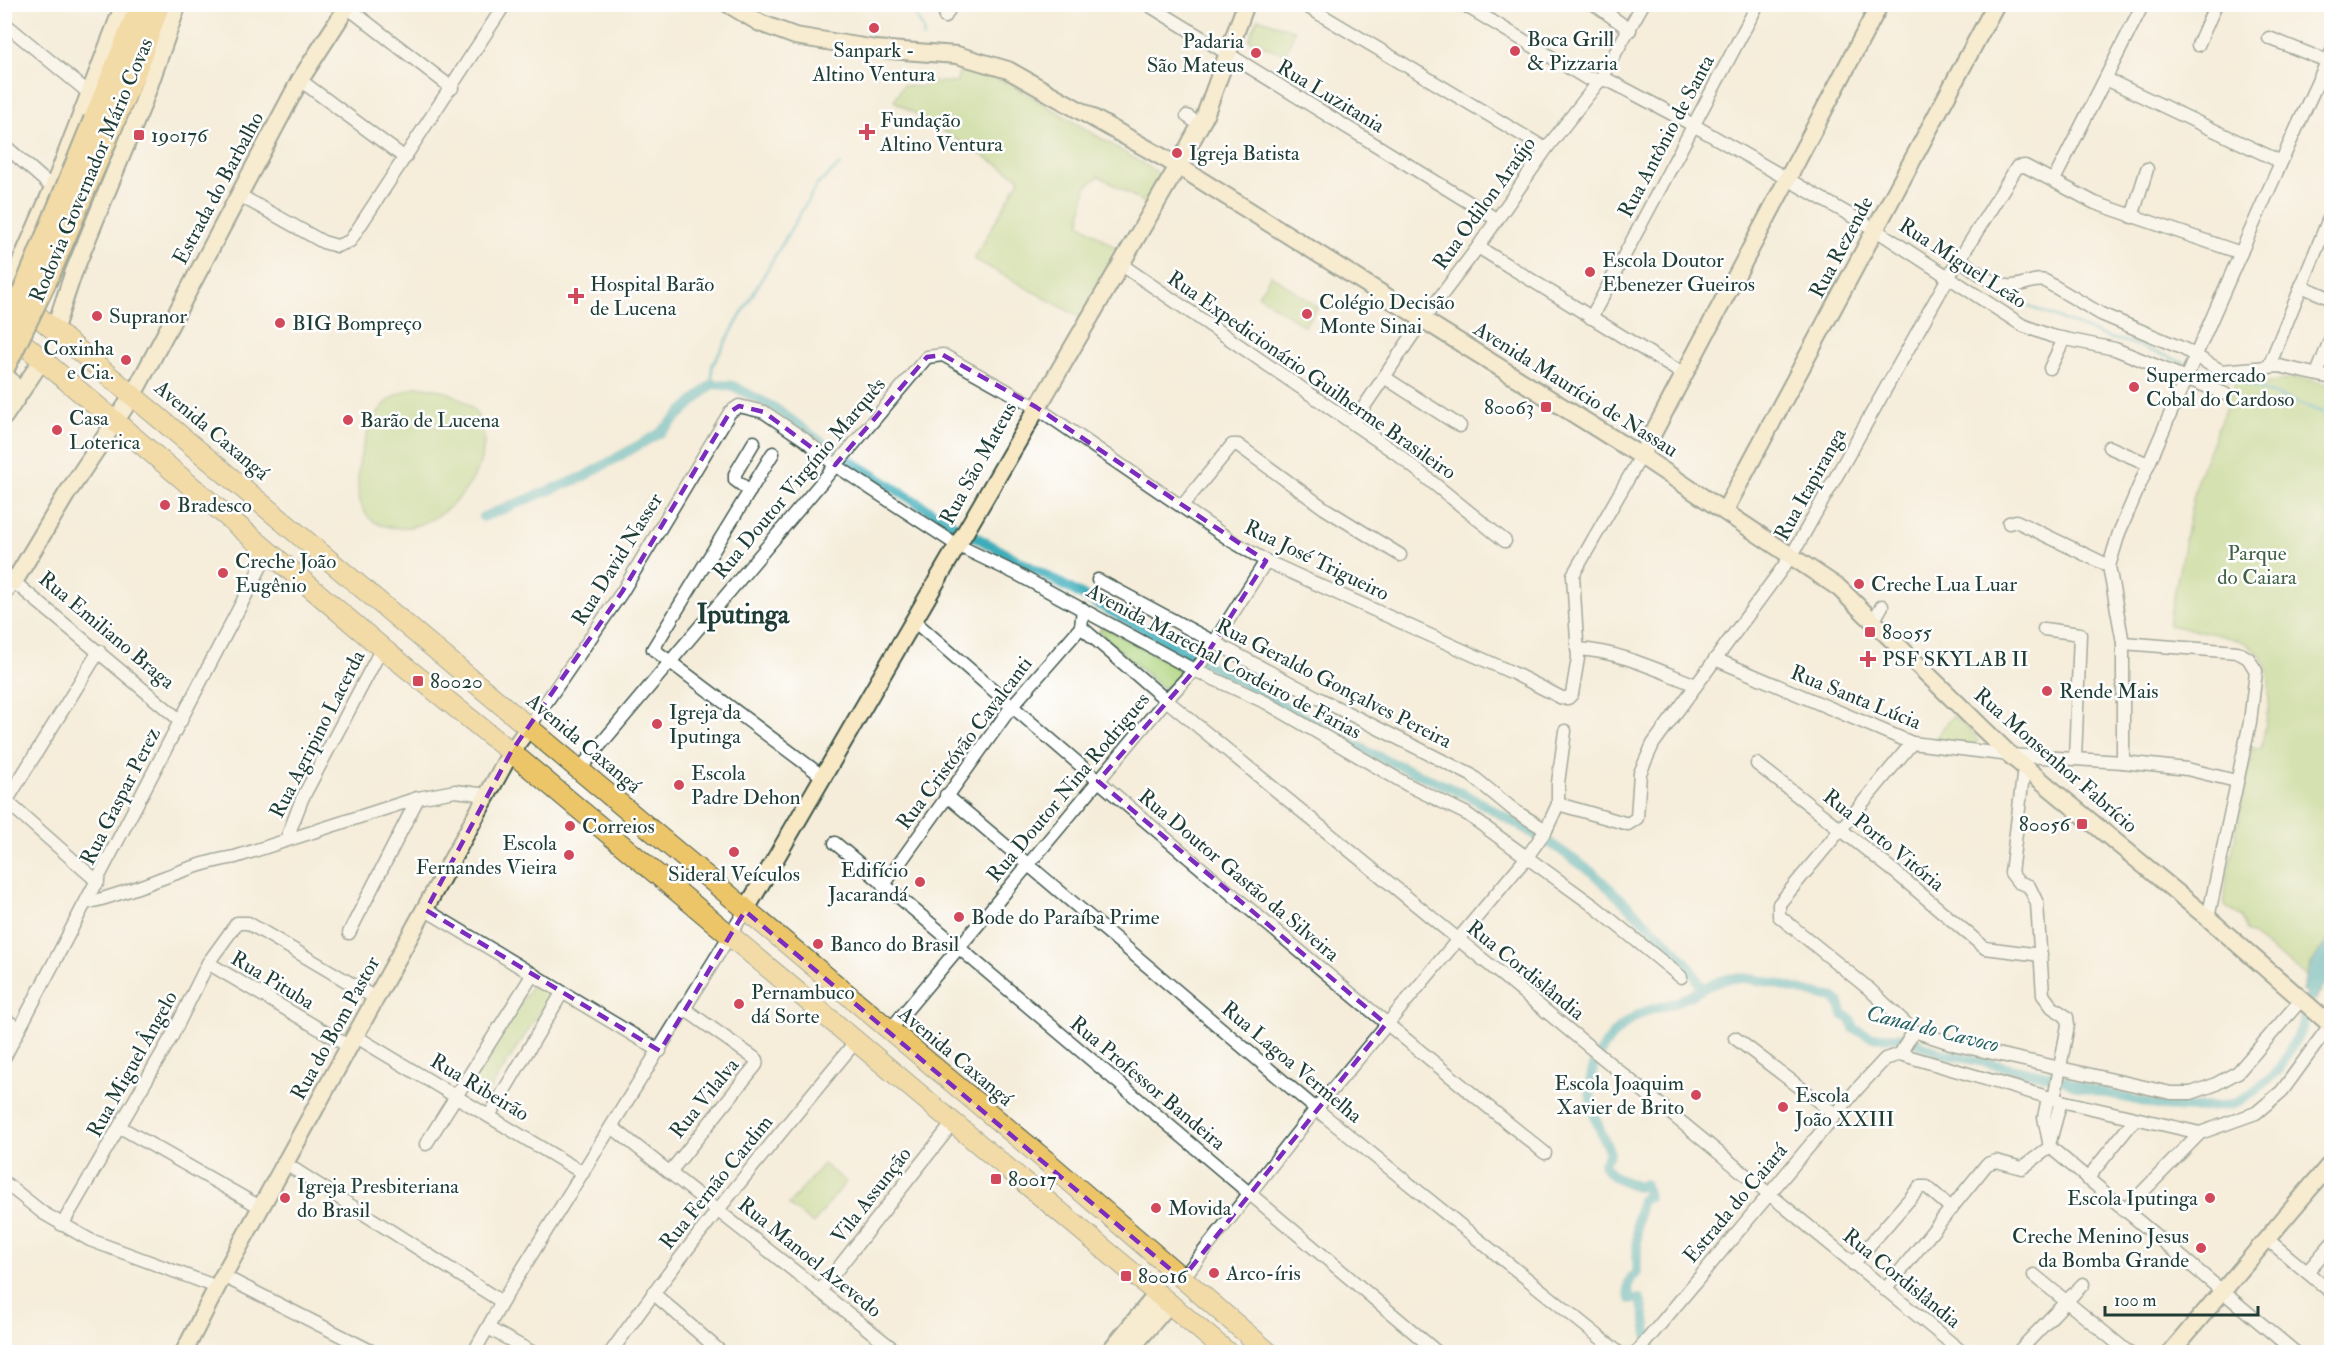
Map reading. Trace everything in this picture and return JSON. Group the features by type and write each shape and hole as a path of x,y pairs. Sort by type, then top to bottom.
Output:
{"highway":[{"name":"Rodovia Governador Mário Covas","path":"4,366 47,277 102,125 142,4"},
{"name":"Rodovia Governador Mário Covas","path":"102,125 136,68 159,4"},
{"path":"4,328 25,290 102,125"}],"main road":[{"path":"6,290 53,188 124,4"},
{"path":"54,331 73,274 142,106 178,4"},
{"name":"Avenida Maurício de Nassau","path":"728,4 759,23 795,36 876,49 957,55 999,66 1178,166 1752,528"},
{"name":"Rua São Mateus","path":"745,911 1178,166 1193,121 1227,55 1246,4"},
{"path":"1641,456 1880,4"},
{"name":"Rua Rezende","path":"1725,510 1996,4"},
{"name":"Estrada do Barbalho","path":"8,584 133,395 300,80 346,5"},
{"path":"25,251 28,271 45,283 65,281 73,274"},
{"name":"Avenida Caxangá","path":"6,290 1044,1159 1268,1353"},
{"path":"4,328 382,648 511,752 1227,1353"},
{"path":"4,417 42,360"},
{"path":"4,373 12,382 13,402"},
{"name":"Rua Monsenhor Fabrício","path":"1752,528 1878,613 2024,768 2208,918 2302,1001"},
{"name":"Rua do Bom Pastor","path":"184,1353 220,1282 511,752 529,727"},
{"path":"2302,1001 2329,1024"},
{"path":"2171,1353 2331,1164"},
{"path":"1109,1353 1163,1299"},
{"path":"1128,1353 1163,1299"}],"street":[{"path":"239,195 323,242 344,244 355,236 506,4"},
{"path":"945,17 952,4"},
{"name":"Rua Luzitania","path":"1147,4 1496,219"},
{"path":"1303,4 1546,149"},
{"name":"Rua Miguel Leão","path":"1463,4 1586,78 1610,81 1787,178 1876,230 2022,325 2064,339 2115,349 2187,375 2225,394"},
{"path":"1594,4 1630,30"},
{"name":"Rua Odilon Araújo","path":"1353,423 1422,321 1478,247 1546,149 1600,80 1643,4"},
{"name":"Rua Antônio de Santa","path":"1591,318 1758,4"},
{"path":"2143,4 2054,180 2095,203 2241,253"},
{"path":"2198,45 2216,4"},
{"path":"346,5 452,88"},
{"path":"4,23 89,93"},
{"path":"2123,762 2125,712 2123,643 2109,566 2119,533 2148,464 2279,161 2329,56 2269,38"},
{"path":"2106,79 2279,161"},
{"path":"300,80 405,158"},
{"path":"4,145 53,188"},
{"name":"Rua Itapiranga","path":"1558,804 1628,824 1637,818 1640,772 1645,759 1696,685 1792,555 1949,276 2017,167 2021,165 2054,180"},
{"path":"2132,217 2146,169"},
{"path":"2270,366 2331,211"},
{"path":"1478,247 1683,374"},
{"path":"1959,259 2002,285 2045,281 2101,315 2196,356 2221,371 2240,371 2270,366 2331,378"},
{"name":"Rua Expedicionário Guilherme Brasileiro","path":"1122,265 1396,453 1505,541"},
{"path":"2301,286 2331,299"},
{"path":"2317,374 2331,335"},
{"path":"2050,368 2064,339"},
{"name":"Rua José Trigueiro","path":"935,354 943,355 1036,407 1266,561 1502,668 1562,698 1568,698 1572,694 1577,649"},
{"name":"Rua Doutor Virgínio Marquês","path":"579,770 851,447 859,432 927,357 935,354"},
{"path":"1384,377 1460,426"},
{"name":"Avenida Marechal Cordeiro de Farias","path":"734,408 746,406 764,412 837,463 966,532 1083,609 1267,703 1408,785 1467,814 1529,854 1681,977"},
{"name":"Rua David Nasser","path":"529,727 622,592 734,408"},
{"path":"750,491 735,480 735,474 754,442"},
{"path":"1182,506 1232,445 1238,445 1324,508 1400,555"},
{"path":"2109,447 2148,464"},
{"path":"773,453 653,649 822,776"},
{"path":"1641,456 1573,575 1577,649 1598,650 1625,657 1696,685"},
{"path":"2009,523 2016,521 2109,566"},
{"name":"Rua Gaspar Perez","path":"4,1058 269,551"},
{"name":"Rua Doutor Nina Rodrigues","path":"889,1031 1197,666 1266,561"},
{"name":"Rua Geraldo Gonçalves Pereira","path":"1098,580 1212,646 1471,775 1545,832"},
{"name":"Rua Emiliano Braga","path":"8,584 99,651 181,721"},
{"path":"1081,627 1083,609"},
{"name":"Rua Doutor Gastão da Silveira","path":"914,621 1098,781 1386,1024 1545,1153"},
{"name":"Rua Cordislândia","path":"1081,627 1166,700 1962,1353"},
{"name":"Rua Cristóvão Cavalcanti","path":"883,886 946,795 1012,706 1081,627"},
{"path":"2044,629 2080,634 2075,759"},
{"path":"2123,643 2237,652 2253,663 2257,680 2208,918"},
{"name":"Rua Agripino Lacerda","path":"287,838 302,799 382,648"},
{"path":"98,882 5,802 99,651"},
{"name":"Rua Santa Lúcia","path":"1716,658 1912,743 2010,755 2123,762 2187,769 2236,781"},
{"path":"1182,1279 1316,1109 1545,832 1558,804 1558,783 1565,731"},
{"path":"1912,743 1779,904 1779,916 1869,990 1913,1033 2171,1093 2191,1093 2214,1085 2238,1072 2302,1001"},
{"name":"Rua Porto Vitória","path":"1757,764 1985,948 2042,955"},
{"path":"2024,768 2011,873 2018,882 2029,886 2033,892 2037,903 2043,995 2052,1007 2067,1017 2068,1025 2054,1099 2044,1118 2050,1145 2124,1211 2295,1353"},
{"path":"86,903 122,895 216,860 235,857 287,838 418,798 455,791 488,795"},
{"name":"Rua Lagoa Vermelha","path":"946,795 1316,1109 1618,1353"},
{"path":"349,933 418,798"},
{"name":"Rua Professor Bandeira","path":"835,843 1437,1353"},
{"path":"426,910 660,1051"},
{"name":"Rua São Mateus","path":"474,1353 502,1302 686,1010 745,911"},
{"name":"Rua Miguel Ângelo","path":"63,1225 172,1036 208,963 237,923 248,923 377,999"},
{"name":"Rua Pituba","path":"208,963 352,1041"},
{"path":"426,1144 533,975"},
{"path":"489,1116 562,993"},
{"name":"Rua Vilalva","path":"670,1172 756,1065 757,1060 686,1010"},
{"path":"4,1018 19,1029"},
{"path":"2124,1211 2200,1134 2256,1113 2282,1091 2329,1024"},
{"name":"Estrada do Caiará","path":"1640,1349 1835,1114 1885,1059 1900,1052 1913,1033"},
{"path":"1735,1038 1835,1114"},
{"name":"Rua Ribeirão","path":"352,1041 458,1096 583,1173"},
{"name":"Rua Fernão Cardim","path":"611,1353 652,1293 856,1041"},
{"path":"1900,1052 2054,1099 2200,1134"},
{"path":"2087,1179 2135,1119"},
{"name":"Vila Assunção","path":"820,1291 953,1123"},
{"path":"120,1127 262,1208"},
{"name":"Rua Manoel Azevedo","path":"612,1127 897,1353"},
{"path":"1885,1290 1987,1164 1996,1161 2022,1168 2050,1145"},
{"path":"286,1164 502,1302"},
{"path":"4,1182 63,1225 90,1240 163,1269 220,1282 373,1353"},
{"path":"1853,1264 1920,1187 1927,1187 1952,1209"},
{"path":"2267,1239 2331,1293"},
{"path":"2307,1272 2331,1243"},
{"path":"2034,1275 2128,1353"},
{"path":"2019,1353 2083,1284"},
{"path":"652,1293 721,1353"},
{"path":"488,1328 532,1353"}],"highlighted area":[{"path":"943,355 1036,407 1266,561 1201,663 1098,781 1386,1024 1182,1279 745,911 660,1051 426,910 511,752 622,592 730,412 739,406 764,412 835,465 927,357"}],"green space":[{"path":"1258,18 1295,31 1285,54 1249,40"},
{"path":"961,66 1011,84 1162,175 1148,205 1099,176 1086,187 1080,223 1120,251 1081,318 974,259 1020,178 894,101 903,85 921,87 926,81 956,83"},
{"path":"1271,275 1318,307 1304,326 1258,295"},
{"name":"Parque do Caiara","path":"2202,370 2262,383 2301,378 2331,385 2332,938 2311,964 2306,976 2246,930 2241,917 2225,905 2224,893 2253,748 2261,749 2269,704 2268,673 2263,659 2254,648 2240,641 2168,625 2197,480 2236,382"},
{"path":"417,386 456,396 478,416 484,442 477,469 461,495 438,516 410,527 381,525 368,517 361,503 358,486 363,448 369,430 385,404"},
{"path":"1102,626 1178,667 1179,677 1170,688 1161,687 1099,632"},
{"path":"1953,715 1976,736 1978,741 1975,747 1934,740"},
{"path":"533,984 548,992 549,998 485,1097 477,1099 466,1089"},
{"path":"823,1164 846,1182 813,1224 789,1205"}],"water":[{"path":"2331,938 2331,973 2315,1001 2302,991 2312,963"}],"waterway":[{"path":"910,4 924,31 923,37"},
{"path":"712,384 712,366 761,280 817,185 841,164"},
{"path":"2007,298 2109,338 2127,342 2188,364"},
{"path":"2194,367 2259,388 2332,416"},
{"path":"483,517 583,477 660,433 712,384 733,386 775,408 828,447 950,523 1368,752 1469,796 1556,847 1593,873 1674,949 1689,966 1702,988"},
{"name":"Canal do Cavoco","path":"1652,1352 1640,1299 1630,1299 1628,1288 1631,1278 1637,1273 1637,1220 1642,1200 1648,1197 1645,1184 1637,1187 1613,1175 1606,1168 1604,1163 1610,1153 1595,1116 1590,1092 1593,1069 1604,1047 1621,1028 1640,1014 1674,1003 1722,980 1738,978 1762,981 1833,997 1838,1001 1843,1015 1851,1019 1854,1029 1872,1037 1903,1037 1941,1053 2058,1078 2080,1087 2160,1106 2192,1108 2232,1105 2250,1095 2278,1071 2303,1026 2308,1000"}],"place":[{"name":"Sanpark - Altino Ventura","path":"874,28"},
{"name":"Boca Grill & Pizzaria","path":"1515,51"},
{"name":"Padaria São Mateus","path":"1256,53"},
{"name":"Fundação Altino Ventura","path":"867,132"},
{"name":"190176","path":"139,135"},
{"name":"Igreja Batista","path":"1177,153"},
{"name":"Escola Doutor Ebenezer Gueiros","path":"1590,272"},
{"name":"Hospital Barão de Lucena","path":"576,296"},
{"name":"Colégio Decisão Monte Sinai","path":"1307,314"},
{"name":"Supranor","path":"97,316"},
{"name":"BIG Bompreço","path":"280,323"},
{"name":"Coxinha e Cia.","path":"126,360"},
{"name":"Supermercado Cobal do Cardoso","path":"2134,387"},
{"name":"80063","path":"1546,407"},
{"name":"Barão de Lucena","path":"348,420"},
{"name":"Casa Loterica","path":"57,430"},
{"name":"Bradesco","path":"165,505"},
{"name":"Creche João Eugênio","path":"223,573"},
{"name":"Creche Lua Luar","path":"1859,584"},
{"name":"80055","path":"1870,632"},
{"name":"PSF SKYLAB II","path":"1868,659"},
{"name":"80020","path":"418,681"},
{"name":"Rende Mais","path":"2047,691"},
{"name":"Igreja da Iputinga","path":"657,724"},
{"name":"Escola Padre Dehon","path":"679,785"},
{"name":"80056","path":"2082,824"},
{"name":"Correios","path":"570,826"},
{"name":"Sideral Veículos","path":"734,852"},
{"name":"Escola Fernandes Vieira","path":"569,855"},
{"name":"Edifício Jacarandá","path":"920,882"},
{"name":"Bode do Paraíba Prime","path":"959,917"},
{"name":"Banco do Brasil","path":"818,944"},
{"name":"Pernambuco dá Sorte","path":"739,1004"},
{"name":"Escola Joaquim Xavier de Brito","path":"1696,1095"},
{"name":"Escola João XXIII","path":"1783,1107"},
{"name":"80017","path":"996,1179"},
{"name":"Igreja Presbiteriana do Brasil","path":"285,1198"},
{"name":"Escola Iputinga","path":"2210,1198"},
{"name":"Movida","path":"1156,1208"},
{"name":"Creche Menino Jesus da Bomba Grande","path":"2201,1248"},
{"name":"Arco-íris","path":"1214,1273"},
{"name":"80016","path":"1126,1276"}],"district":[{"name":"Iputinga","path":"743,614"}]}
